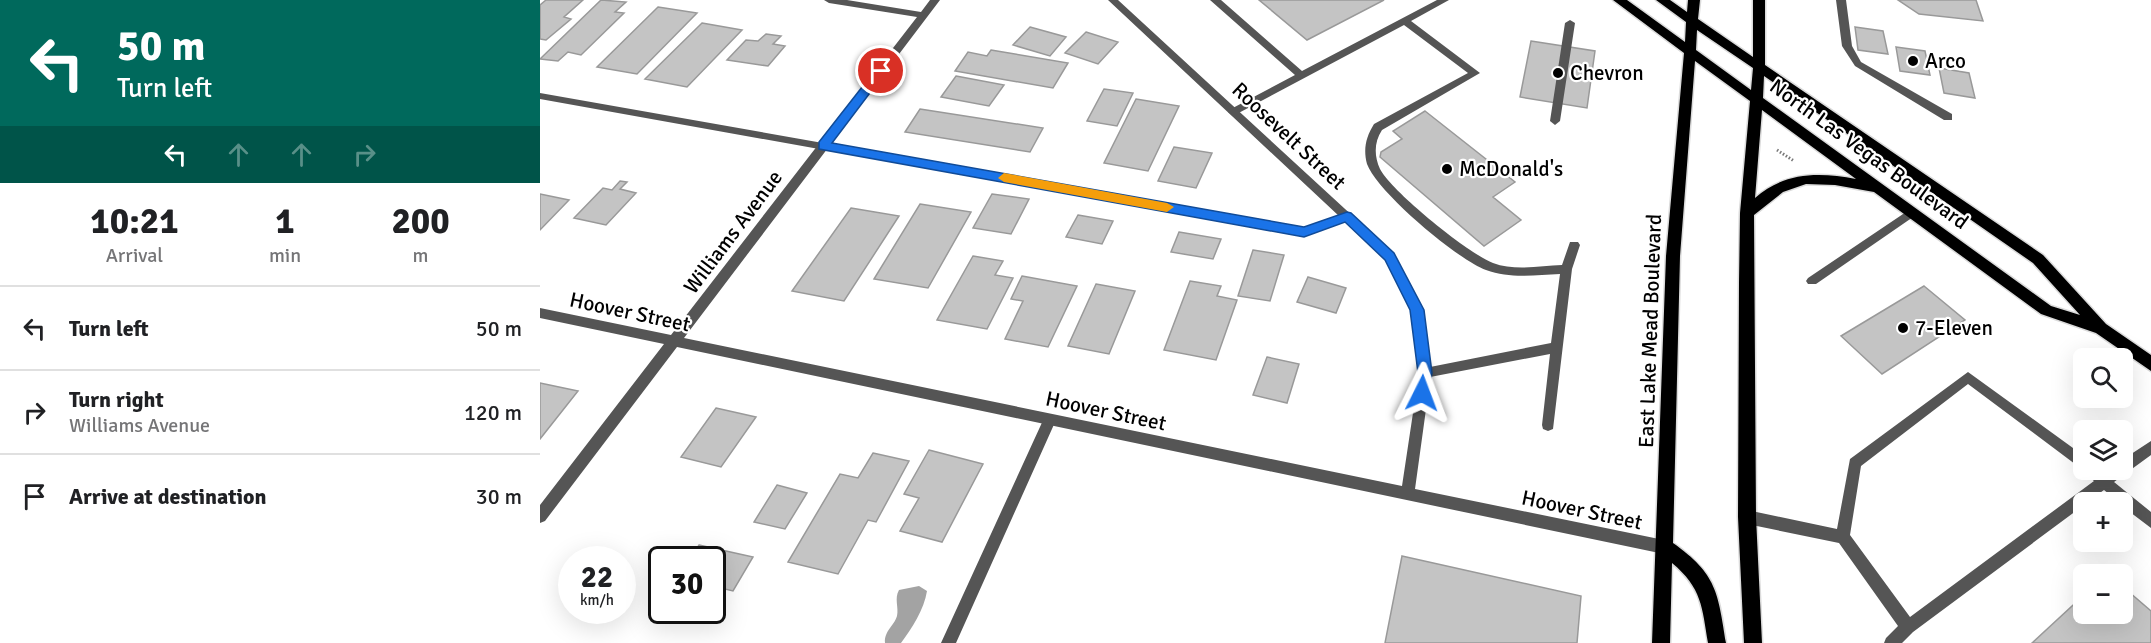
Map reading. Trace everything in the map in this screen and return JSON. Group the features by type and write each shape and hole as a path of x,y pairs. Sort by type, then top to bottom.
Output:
{"main road":[{"name":"North Las Vegas Boulevard","path":"1619,0 2046,310 2101,328"},
{"name":"North Las Vegas Boulevard","path":"1662,0 2038,259 2101,328 2151,364"},
{"name":"East Lake Mead Boulevard","path":"1661,643 1673,256 1694,0"},
{"path":"1753,643 1747,517 1747,213 1759,67 1759,0"},
{"path":"1747,213 1770,191 1801,179 1824,178 1879,188"},
{"path":"1664,547 1691,566 1701,577 1708,591 1717,643"}],"street":[{"path":"829,0 924,15"},
{"name":"Williams Avenue","path":"540,516 935,0"},
{"name":"Roosevelt Street","path":"1113,0 1390,257 1417,310 1425,373 1408,494"},
{"path":"1215,0 1302,76"},
{"path":"1233,112 1444,0"},
{"path":"1841,0 1847,46 1858,64 1948,117"},
{"path":"1405,21 1475,73 1378,127 1372,134 1369,155 1380,178 1451,241 1486,266 1502,270 1566,269"},
{"path":"1555,121 1570,23"},
{"path":"540,96 1304,232 1347,217"},
{"path":"1812,281 1912,212"},
{"path":"1548,425 1566,269 1574,245"},
{"name":"Hoover Street","path":"540,313 1664,547"},
{"path":"1425,373 1557,347"},
{"path":"1843,537 1855,464 1968,377 2073,456"},
{"path":"948,643 1050,420"},
{"path":"2133,460 2151,447"},
{"path":"1891,643 1908,627 2105,481 2151,521"},
{"path":"1747,517 1843,537 1908,627"}],"path":[{"path":"1777,150 1795,161"}],"shaded area":[{"path":"919,586 927,591 913,625 901,643 885,643 886,635 896,620 899,590"}],"building":[{"path":"546,0 583,0 564,17 571,19 546,40 540,39 540,5"},
{"path":"601,0 626,2 615,12 624,13 581,55 568,52 558,61 540,59"},
{"path":"1259,0 1384,0 1307,40"},
{"path":"1898,0 1976,0 1983,21 1919,14"},
{"path":"658,7 697,13 637,74 597,67"},
{"path":"702,23 742,30 687,87 645,79"},
{"path":"1030,27 1066,37 1050,56 1013,45"},
{"path":"1855,27 1883,31 1888,54 1858,50"},
{"path":"1086,32 1118,42 1098,64 1065,53"},
{"path":"766,34 781,36 773,44 785,46 768,66 727,60 746,40 758,41"},
{"path":"1531,41 1595,51 1587,108 1520,97"},
{"path":"1896,47 1925,51 1930,75 1900,71"},
{"path":"991,50 1068,63 1053,88 955,71 968,52 987,56"},
{"path":"1939,68 1969,73 1975,98 1944,93"},
{"path":"956,76 1004,85 989,106 941,97"},
{"path":"1104,89 1133,93 1117,126 1087,121"},
{"path":"1136,99 1179,106 1148,171 1104,163"},
{"path":"920,109 1043,128 1030,152 905,132"},
{"name":"McDonald's","path":"1425,111 1515,182 1493,197 1521,220 1484,246 1380,157 1381,152 1402,139 1393,131"},
{"path":"1174,147 1212,153 1196,188 1158,181"},
{"path":"620,181 627,182 620,189 636,193 606,225 574,218 603,188 612,190"},
{"path":"540,194 569,200 540,230"},
{"path":"992,194 1029,199 1011,234 973,228"},
{"path":"920,204 971,212 928,288 874,279"},
{"path":"851,208 899,216 844,301 792,291"},
{"path":"1078,215 1113,221 1102,244 1066,237"},
{"path":"1179,232 1221,239 1213,259 1171,252"},
{"path":"1253,250 1284,255 1270,301 1238,296"},
{"path":"973,256 1003,261 995,275 1013,278 987,329 937,320"},
{"path":"1022,276 1077,286 1048,347 1005,339 1023,301 1011,299"},
{"path":"1308,277 1346,288 1336,313 1297,302"},
{"path":"1190,281 1221,286 1217,296 1237,300 1216,360 1164,350"},
{"path":"1096,284 1135,291 1109,354 1068,346"},
{"name":"7-Eleven","path":"1924,286 1965,320 1882,374 1841,336"},
{"path":"1267,357 1299,364 1287,403 1253,395"},
{"path":"540,383 578,391 540,439"},
{"path":"716,408 756,417 721,467 681,457"},
{"path":"929,450 983,464 942,542 900,531 919,498 904,494"},
{"path":"873,453 909,461 876,522 868,520 838,574 788,562 840,474 858,478"},
{"path":"777,485 807,493 785,529 754,522"},
{"path":"726,551 753,557 733,591 726,589"},
{"path":"1402,556 1581,596 1577,643 1385,643"},
{"path":"2133,595 2151,611 2151,643 2032,643 2073,605 2073,624 2133,624"}],"slow traffic":[{"path":"1004,178 1167,207"}],"place":[{"name":"Arco","path":"1913,61"},
{"name":"Chevron","path":"1558,73"},
{"name":"McDonald's","path":"1447,169"},
{"name":"7-Eleven","path":"1903,328"}],"route":[{"path":"881,71 824,146 1304,232 1347,217 1390,257 1417,310 1425,373 1422,393"}]}
